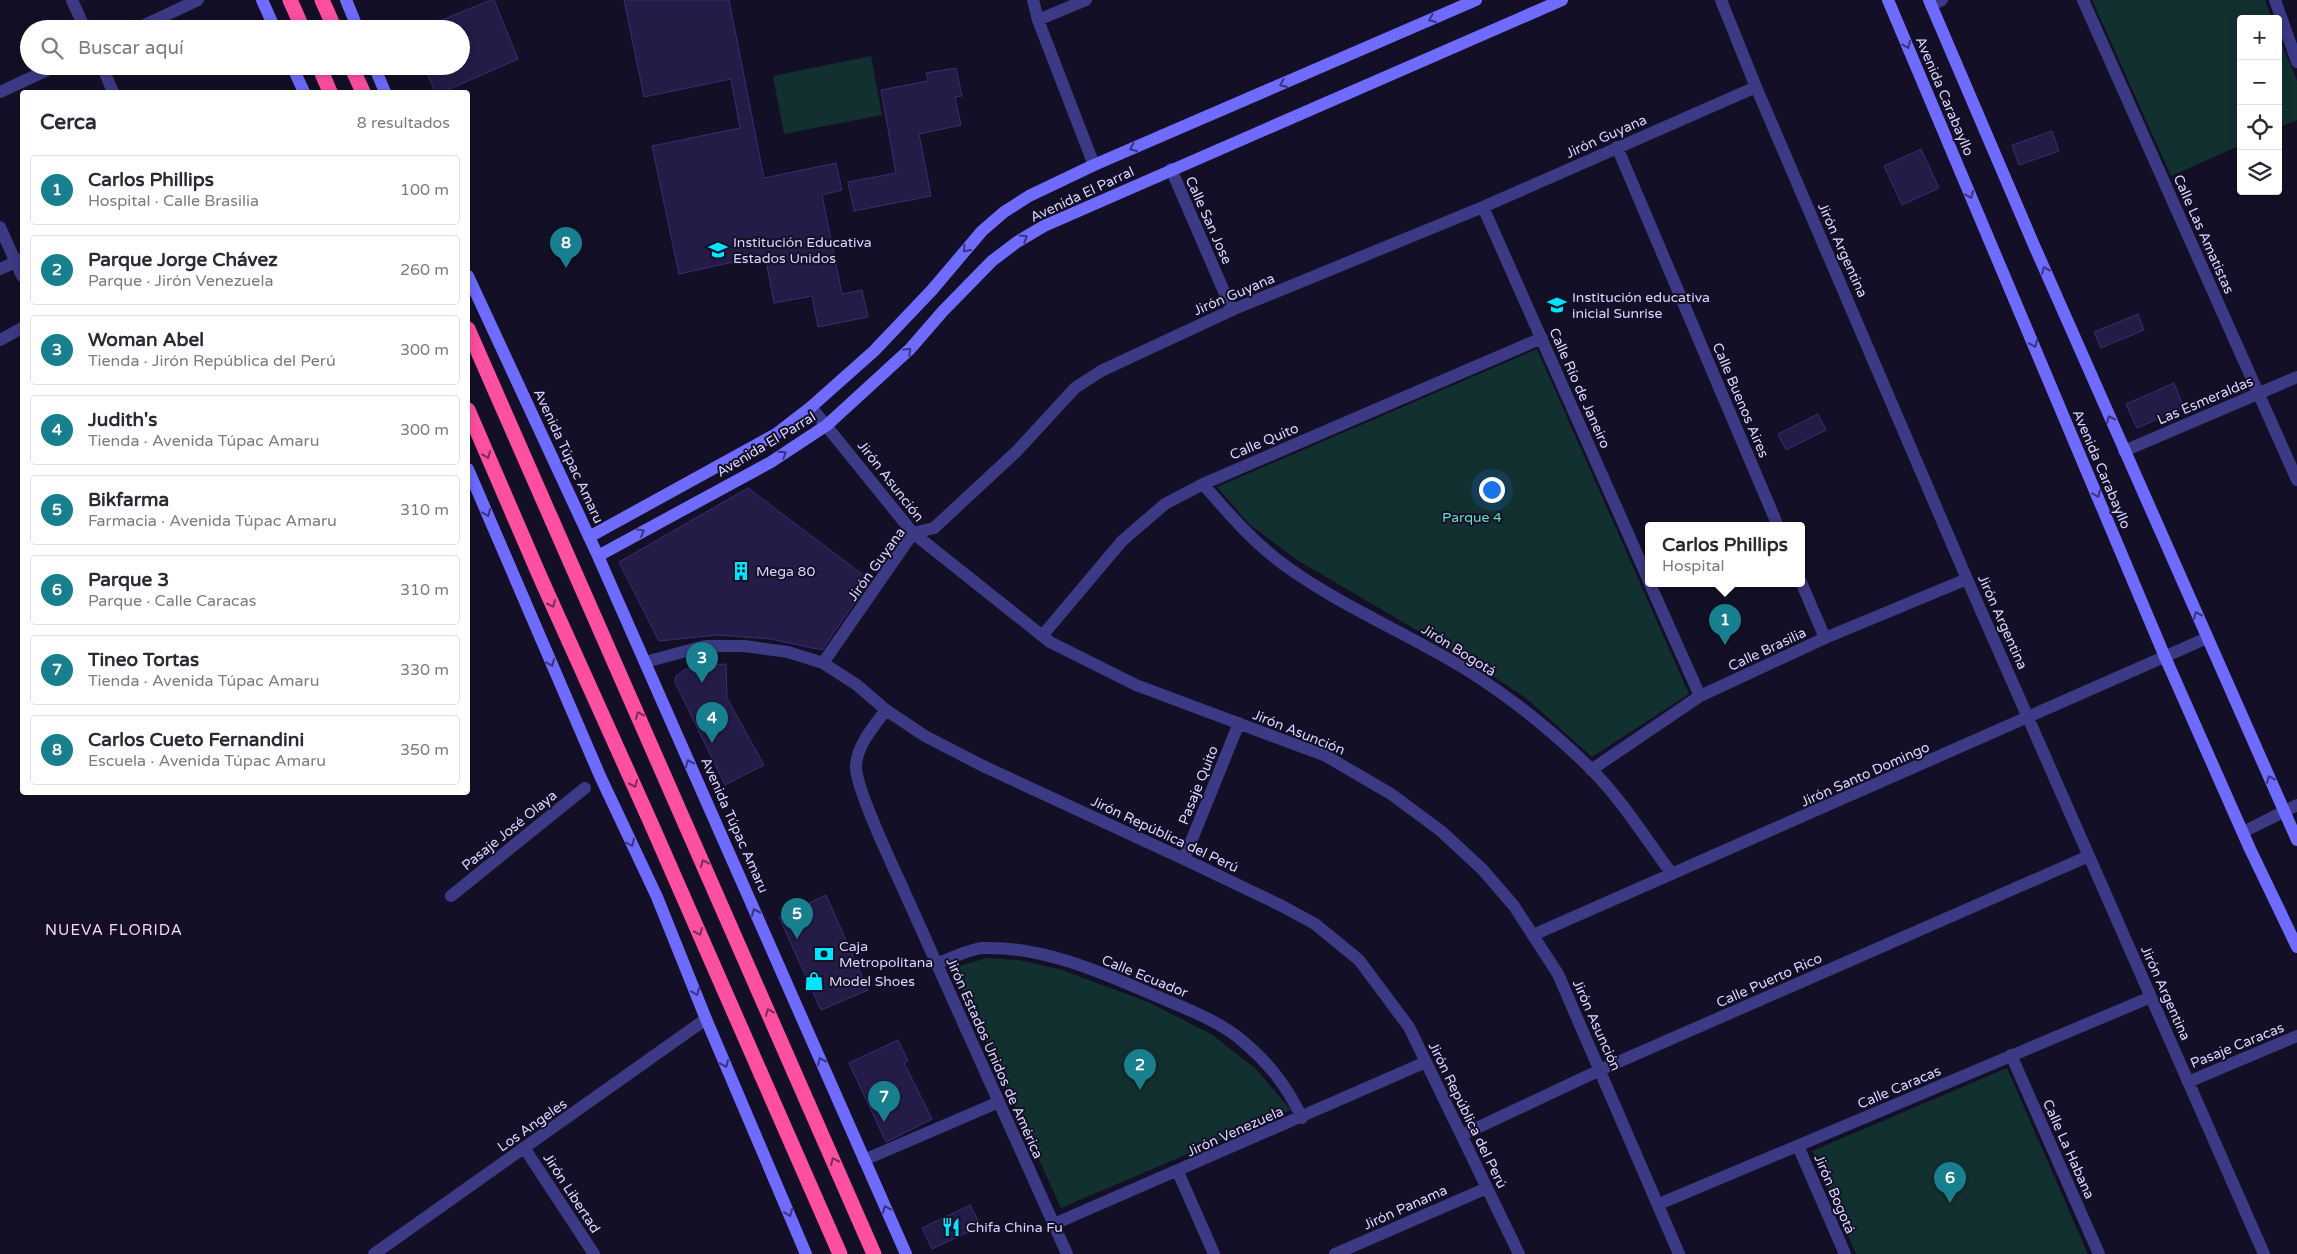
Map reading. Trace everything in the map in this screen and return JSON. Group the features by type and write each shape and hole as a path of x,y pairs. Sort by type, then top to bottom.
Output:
{"highway":[{"path":"290,0 299,20"},
{"path":"322,0 331,20"},
{"path":"323,75 329,90"},
{"path":"355,75 362,90"},
{"path":"470,334 874,1254"},
{"path":"470,415 840,1254"}],"main road":[{"path":"262,0 271,20"},
{"path":"346,0 354,20"},
{"name":"Avenida El Parral","path":"589,537 776,434 811,407 874,352 932,290 982,231 1029,196 1476,0"},
{"name":"Avenida El Parral","path":"598,556 771,462 827,425 910,349 943,311 985,268 1017,242 1044,226 1562,0"},
{"name":"Avenida Carabayllo","path":"1888,0 2165,657 2243,832 2297,947"},
{"name":"Avenida Carabayllo","path":"1934,2 2124,451 2297,840"},
{"path":"296,75 303,90"},
{"path":"378,75 384,90"},
{"name":"Avenida Túpac Amaru","path":"470,280 598,556 906,1254"},
{"path":"470,474 600,776 657,897 706,1019 806,1254"}],"street":[{"path":"72,0 81,20"},
{"path":"155,20 198,0"},
{"path":"1033,0 1038,20 1094,166"},
{"path":"1038,20 1086,0"},
{"name":"Jirón Argentina","path":"1721,0 1756,87 1967,579 2264,1254"},
{"name":"Calle Las Amatistas","path":"2083,0 2297,480"},
{"path":"2275,0 2297,62"},
{"path":"0,92 37,75"},
{"path":"106,75 112,90"},
{"name":"Jirón Guyana","path":"823,663 913,533 934,528 1016,452 1075,388 1118,362 1232,310 1483,207 1756,87"},
{"name":"Calle Buenos Aires","path":"1617,147 1776,522"},
{"name":"Calle San Jose","path":"1171,169 1232,310"},
{"name":"Calle Río de Janeiro","path":"1483,207 1645,573"},
{"path":"0,226 19,260 0,269"},
{"path":"0,340 20,329"},
{"name":"Calle Quito","path":"1042,636 1122,541 1165,504 1203,484 1542,338"},
{"name":"Las Esmeraldas","path":"2124,451 2297,377"},
{"name":"Jirón Asunción","path":"811,407 913,533 1042,636 1097,667 1136,685 1326,756 1391,794 1441,831 1482,870 1514,906 1558,974 1679,1254"},
{"name":"Jirón Bogotá","path":"1203,484 1240,528 1283,564 1328,593 1467,670 1519,707 1591,770 1626,810 1672,874"},
{"name":"Calle Brasilia","path":"1591,770 1700,696 1825,638 1967,579"},
{"name":"Calle Río de Janeiro","path":"1651,587 1700,696"},
{"path":"1803,587 1825,638"},
{"name":"Jirón Santo Domingo","path":"1534,935 2207,638"},
{"name":"Jirón República del Perú","path":"645,662 705,646 744,646 788,652 823,663 857,685 886,710 925,736 983,766 1282,906 1314,924 1359,960 1386,993 1409,1027 1519,1254"},
{"name":"Jirón Estados Unidos de América","path":"886,710 864,741 856,765 858,780 889,858 1067,1254"},
{"name":"Pasaje Quito","path":"1184,859 1240,723"},
{"name":"Pasaje José Olaya","path":"451,896 585,788"},
{"path":"2243,832 2297,805"},
{"name":"Calle Puerto Rico","path":"1462,1134 1600,1070 2089,856"},
{"name":"Calle Ecuador","path":"936,964 981,948 1021,950 1067,960 1199,1014 1237,1037 1265,1062 1289,1091 1302,1118"},
{"name":"Calle Caracas","path":"1659,1204 2150,997"},
{"name":"Los Angeles","path":"379,1252 706,1019"},
{"name":"Pasaje Caracas","path":"2188,1082 2297,1036"},
{"name":"Calle La Habana","path":"2011,1055 2099,1254"},
{"name":"Jirón Venezuela","path":"1054,1224 1302,1118 1426,1062"},
{"path":"864,1160 999,1102"},
{"name":"Jirón Bogotá","path":"1798,1146 1845,1254"},
{"name":"Jirón Libertad","path":"525,1149 594,1254"},
{"path":"1178,1172 1214,1254"},
{"name":"Jirón Panama","path":"1335,1254 1364,1248 1487,1188"}],"green space":[{"path":"2092,0 2265,0 2271,15 2237,15 2237,147 2171,176"},
{"path":"2282,44 2297,81 2297,120 2282,126"},
{"path":"871,56 882,115 784,134 773,76"},
{"name":"Parque 4","path":"1537,349 1689,694 1592,757 1526,698 1473,663 1297,560 1249,524 1217,487"},
{"path":"987,958 1019,960 1062,970 1148,1002 1211,1034 1256,1069 1291,1110 1061,1208 952,968"},
{"path":"2007,1068 2088,1254 1856,1254 1812,1151"}],"building":[{"path":"494,0 518,59 448,90 434,90 428,75 470,75 470,20 442,20"},
{"path":"624,0 729,0 764,178 836,163 842,190 822,195 842,294 862,290 868,317 818,327 812,296 774,303 765,255 679,274 652,146 740,128 731,79 644,97"},
{"path":"956,68 962,96 955,97 961,125 919,134 931,196 854,211 848,182 896,173 881,90 928,81 926,73"},
{"path":"2052,131 2059,151 2019,165 2012,145"},
{"path":"1921,149 1939,188 1902,205 1884,166"},
{"path":"2138,314 2144,330 2101,348 2094,332"},
{"path":"2174,383 2184,408 2137,428 2126,404"},
{"path":"1818,414 1826,430 1786,450 1778,434"},
{"name":"Mega 80","path":"748,488 870,580 822,650 771,639 718,635 659,641 619,562"},
{"path":"726,664 727,698 764,765 725,785 675,682 676,676 684,670"},
{"path":"826,895 868,990 821,1010 779,917"},
{"path":"898,1040 908,1061 904,1063 932,1119 886,1142 849,1063"},
{"name":"Chifa China Fu","path":"970,1205 981,1226 932,1249 922,1228"}],"place":[{"name":"Institución Educativa Estados Unidos","path":"718,250"},
{"name":"Carlos Cueto Fernandini","path":"566,268"},
{"name":"Institución educativa inicial Sunrise","path":"1557,305"},
{"name":"Mega 80","path":"741,571"},
{"name":"Carlos Phillips","path":"1725,645"},
{"name":"Woman Abel","path":"702,683"},
{"name":"Judith's","path":"712,743"},
{"name":"Bikfarma","path":"797,939"},
{"name":"Caja Metropolitana","path":"824,954"},
{"name":"Model Shoes","path":"814,981"},
{"name":"Parque Jorge Chávez","path":"1140,1090"},
{"name":"Tineo Tortas","path":"884,1122"},
{"name":"Parque 3","path":"1950,1203"},
{"name":"Chifa China Fu","path":"951,1227"}],"district":[{"name":"NUEVA FLORIDA","path":"114,930"}]}
